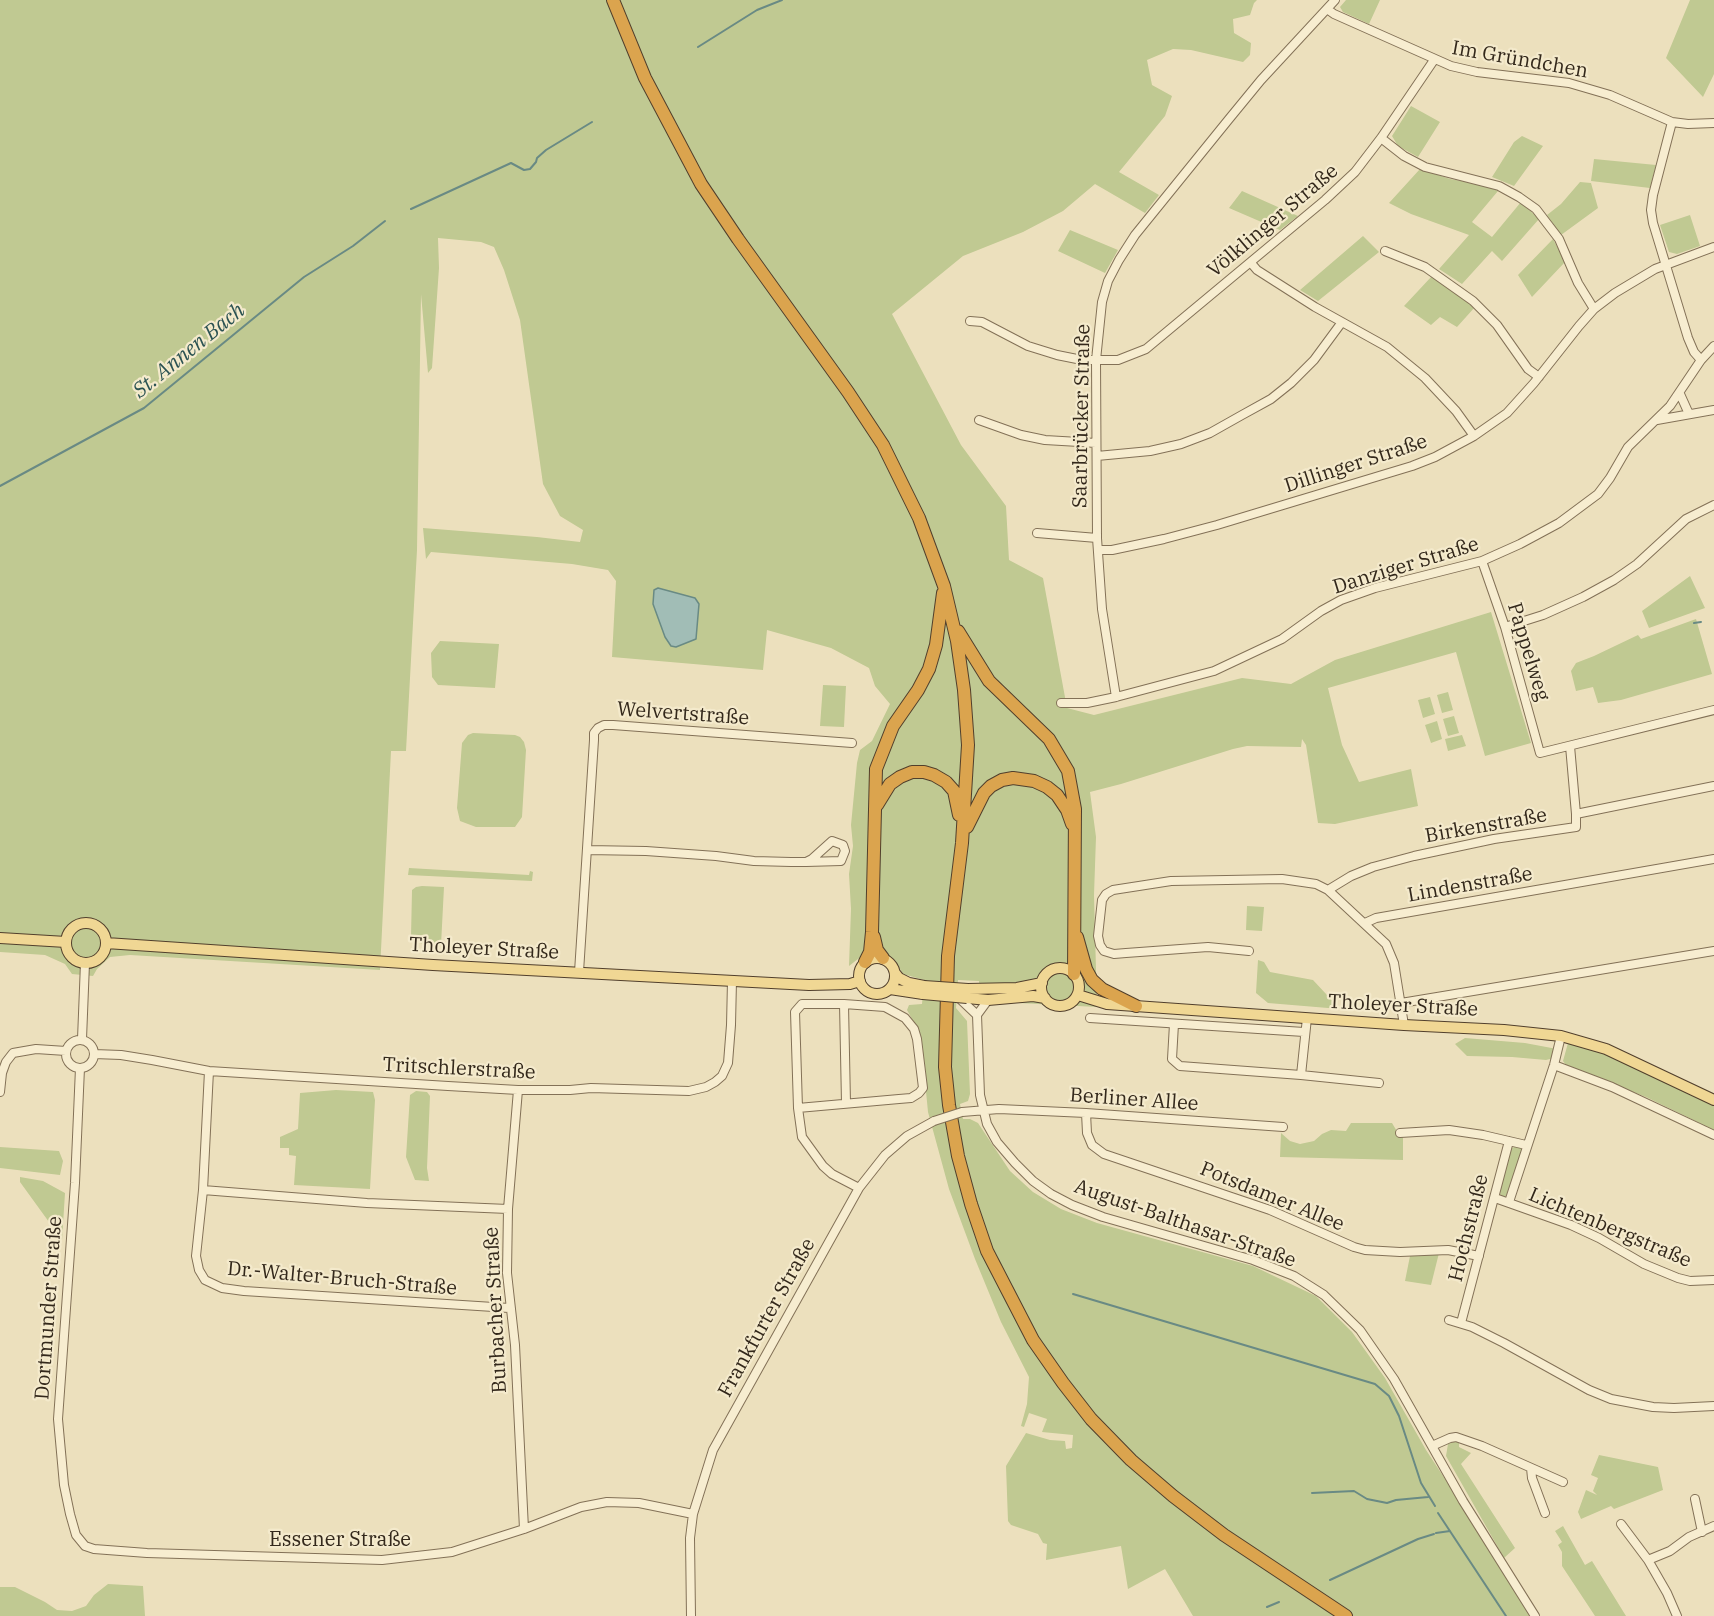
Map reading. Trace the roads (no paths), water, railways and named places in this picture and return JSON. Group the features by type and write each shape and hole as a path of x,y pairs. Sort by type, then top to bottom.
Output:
{"highway":[{"path":"613,0 645,78 701,184 883,445 919,518 944,586 953,622 964,690 968,746 962,840 948,956 945,1066 958,1156 987,1251 1033,1340 1091,1419 1131,1460 1224,1536 1346,1616"},
{"path":"865,962 870,952 872,932 876,769 893,726 918,690 929,669 936,645 944,586"},
{"path":"953,622 989,681 1043,733 1060,755 1068,771 1075,809 1074,974"},
{"path":"875,808 890,784 900,777 912,772 934,775 946,782 954,791 962,840"},
{"path":"962,840 984,793 1002,780 1013,778 1034,781 1052,791 1067,810 1074,828"},
{"path":"1074,925 1086,969 1092,980 1102,990 1136,1006"},
{"path":"872,932 877,950 883,958"},
{"path":"1062,969 1073,948"}],"main road":[{"path":"78,924 95,925 103,932 106,943 102,955 86,963 71,957 66,947 69,931 78,924"},
{"path":"0,938 66,942"},
{"name":"Tholeyer Straße","path":"106,943 809,986 849,984 860,981"},
{"path":"924,990 899,978 891,963 883,958 870,958 860,969 860,981 863,987 873,993 879,994 890,989 924,990 988,1000 1033,996 1045,998 1059,1006 1070,1004 1078,995 1079,984 1074,974 1062,969 1049,972 1042,983 1045,998"},
{"path":"890,989 896,973"},
{"path":"964,995 1042,983"},
{"name":"Tholeyer Straße","path":"1078,995 1107,1004 1504,1030 1561,1036 1606,1049 1714,1100"}],"street":[{"name":"Saarbrücker Straße","path":"1116,697 1102,609 1097,538 1096,360 1102,302 1108,281 1135,235 1254,88 1335,0"},
{"name":"Im Gründchen","path":"1327,9 1434,60 1477,72 1569,83 1591,88 1672,122 1714,123"},
{"name":"Völklinger Straße","path":"970,321 982,322 1037,349 1065,357 1118,360 1146,349 1251,263 1348,179 1381,138 1434,60"},
{"path":"1672,122 1653,195 1653,223 1688,338 1694,352 1701,360"},
{"path":"1381,138 1404,156 1425,167 1499,186 1520,196 1536,209 1559,239 1578,283 1594,309"},
{"name":"Dillinger Straße","path":"1098,550 1112,550 1218,525 1436,457 1474,436 1507,413 1594,309 1641,276 1714,247"},
{"path":"1385,251 1425,267 1473,301 1497,325 1528,369 1539,377"},
{"path":"1251,263 1257,270 1315,307 1387,347 1425,378 1456,411 1474,436"},
{"path":"1097,456 1150,451 1181,444 1210,433 1271,399 1291,383 1314,360 1342,322"},
{"name":"Danziger Straße","path":"1061,704 1087,703 1116,697 1214,671 1282,639 1321,611 1341,600 1376,588 1482,561 1559,523 1598,494 1628,447 1680,394 1701,360 1714,346"},
{"path":"1680,394 1689,414"},
{"path":"1656,420 1714,410"},
{"path":"979,420 1021,435 1045,440 1096,443"},
{"path":"1505,627 1543,615 1614,580 1637,564 1686,519 1714,505"},
{"path":"1037,533 1097,538"},
{"name":"Pappelweg","path":"1482,561 1505,627 1540,753 1570,746"},
{"path":"1714,710 1570,746 1576,814 1714,786"},
{"name":"Welvertstraße","path":"579,972 594,733 604,725 852,743"},
{"name":"Birkenstraße","path":"1328,890 1351,876 1373,867 1413,856 1494,839 1576,827 1576,814"},
{"path":"587,850 646,851 754,861 806,862"},
{"name":"Lindenstraße","path":"1365,923 1376,918 1714,859"},
{"path":"1249,951 1208,947 1114,954 1104,951 1098,936 1102,900 1113,890 1171,881 1282,879 1316,884 1328,890 1379,936 1389,952 1394,963 1404,1025"},
{"path":"1401,1003 1714,951"},
{"path":"82,1040 86,963"},
{"name":"Tritschlerstraße","path":"94,1054 142,1058 208,1071 518,1090 591,1088 689,1090 706,1087 722,1076 728,1063 732,981"},
{"path":"964,995 977,1015 988,1000"},
{"path":"798,1108 910,1098 919,1093 923,1088 914,1029 905,1018 885,1006 809,1003 797,1007 795,1012 798,1108 802,1137 823,1166 832,1174 859,1188"},
{"path":"844,1004 846,1103"},
{"name":"August-Balthasar-Straße","path":"977,1015 980,1095 987,1124 997,1142 1027,1175 1051,1194 1071,1205 1103,1217 1253,1260 1293,1276 1324,1295 1354,1324 1394,1379 1505,1571 1535,1616"},
{"path":"1090,1018 1304,1032"},
{"path":"1301,1075 1307,1018"},
{"path":"1174,1024 1172,1059 1180,1066 1378,1083"},
{"name":"Hochstraße","path":"1509,1202 1554,1065 1561,1036"},
{"path":"82,1040 90,1043 94,1054 92,1062 80,1068 71,1065 66,1051 73,1041 82,1040"},
{"path":"0,1092 2,1073 13,1053 36,1049 66,1051"},
{"path":"1554,1065 1612,1088 1714,1135"},
{"name":"Dortmunder Straße","path":"80,1068 75,1182 58,1419 60,1455 70,1514 76,1535 85,1546"},
{"name":"Dr.-Walter-Bruch-Straße","path":"208,1071 202,1190 195,1256 205,1280 222,1288 509,1308"},
{"name":"Burbacher Straße","path":"518,1090 507,1209 507,1274 509,1308 515,1345 524,1529"},
{"name":"Frankfurter Straße","path":"692,1616 690,1538 693,1514 713,1450 859,1188 880,1161 907,1136 934,1121 962,1112 983,1109"},
{"name":"Berliner Allee","path":"983,1109 1086,1113 1283,1127"},
{"name":"Potsdamer Allee","path":"1086,1113 1087,1133 1092,1145 1104,1154 1270,1210 1354,1247 1400,1252 1448,1250 1479,1256"},
{"path":"1400,1133 1449,1130 1526,1145"},
{"name":"Hochstraße","path":"1461,1323 1509,1141"},
{"path":"202,1190 367,1203 507,1209"},
{"name":"Lichtenbergstraße","path":"1494,1198 1572,1225 1644,1264 1672,1276 1690,1281 1714,1280"},
{"path":"1449,1320 1461,1323 1533,1357 1590,1390 1611,1399 1653,1407 1714,1406"},
{"path":"1432,1446 1456,1437 1563,1482"},
{"path":"1531,1468 1532,1478 1545,1513"},
{"path":"1695,1499 1702,1532"},
{"name":"Essener Straße","path":"85,1546 137,1553 382,1560 452,1552 524,1529 581,1507 607,1502 639,1503 693,1514"},
{"path":"1621,1524 1648,1560 1677,1616"},
{"path":"1648,1560 1670,1551 1689,1537 1714,1526"}],"water":[{"path":"658,588 695,598 699,604 696,639 676,647 671,646 665,637 653,604 654,590"}],"waterway":[{"name":"St. Annen Bach","path":"698,47 757,10 782,0"},
{"name":"St. Annen Bach","path":"411,209 511,163 524,170 530,169 546,150 592,122"},
{"name":"St. Annen Bach","path":"0,486 144,408 304,277 353,246 385,221"},
{"path":"1694,623 1701,622"},
{"path":"1073,1294 1375,1384 1389,1396 1399,1416 1421,1483 1435,1506"},
{"path":"1312,1493 1354,1491 1367,1499 1387,1503 1428,1497"},
{"path":"1438,1513 1506,1616"},
{"path":"1436,1533 1450,1531"},
{"path":"1330,1580 1418,1539 1434,1534"},
{"path":"1267,1607 1279,1602"}]}
